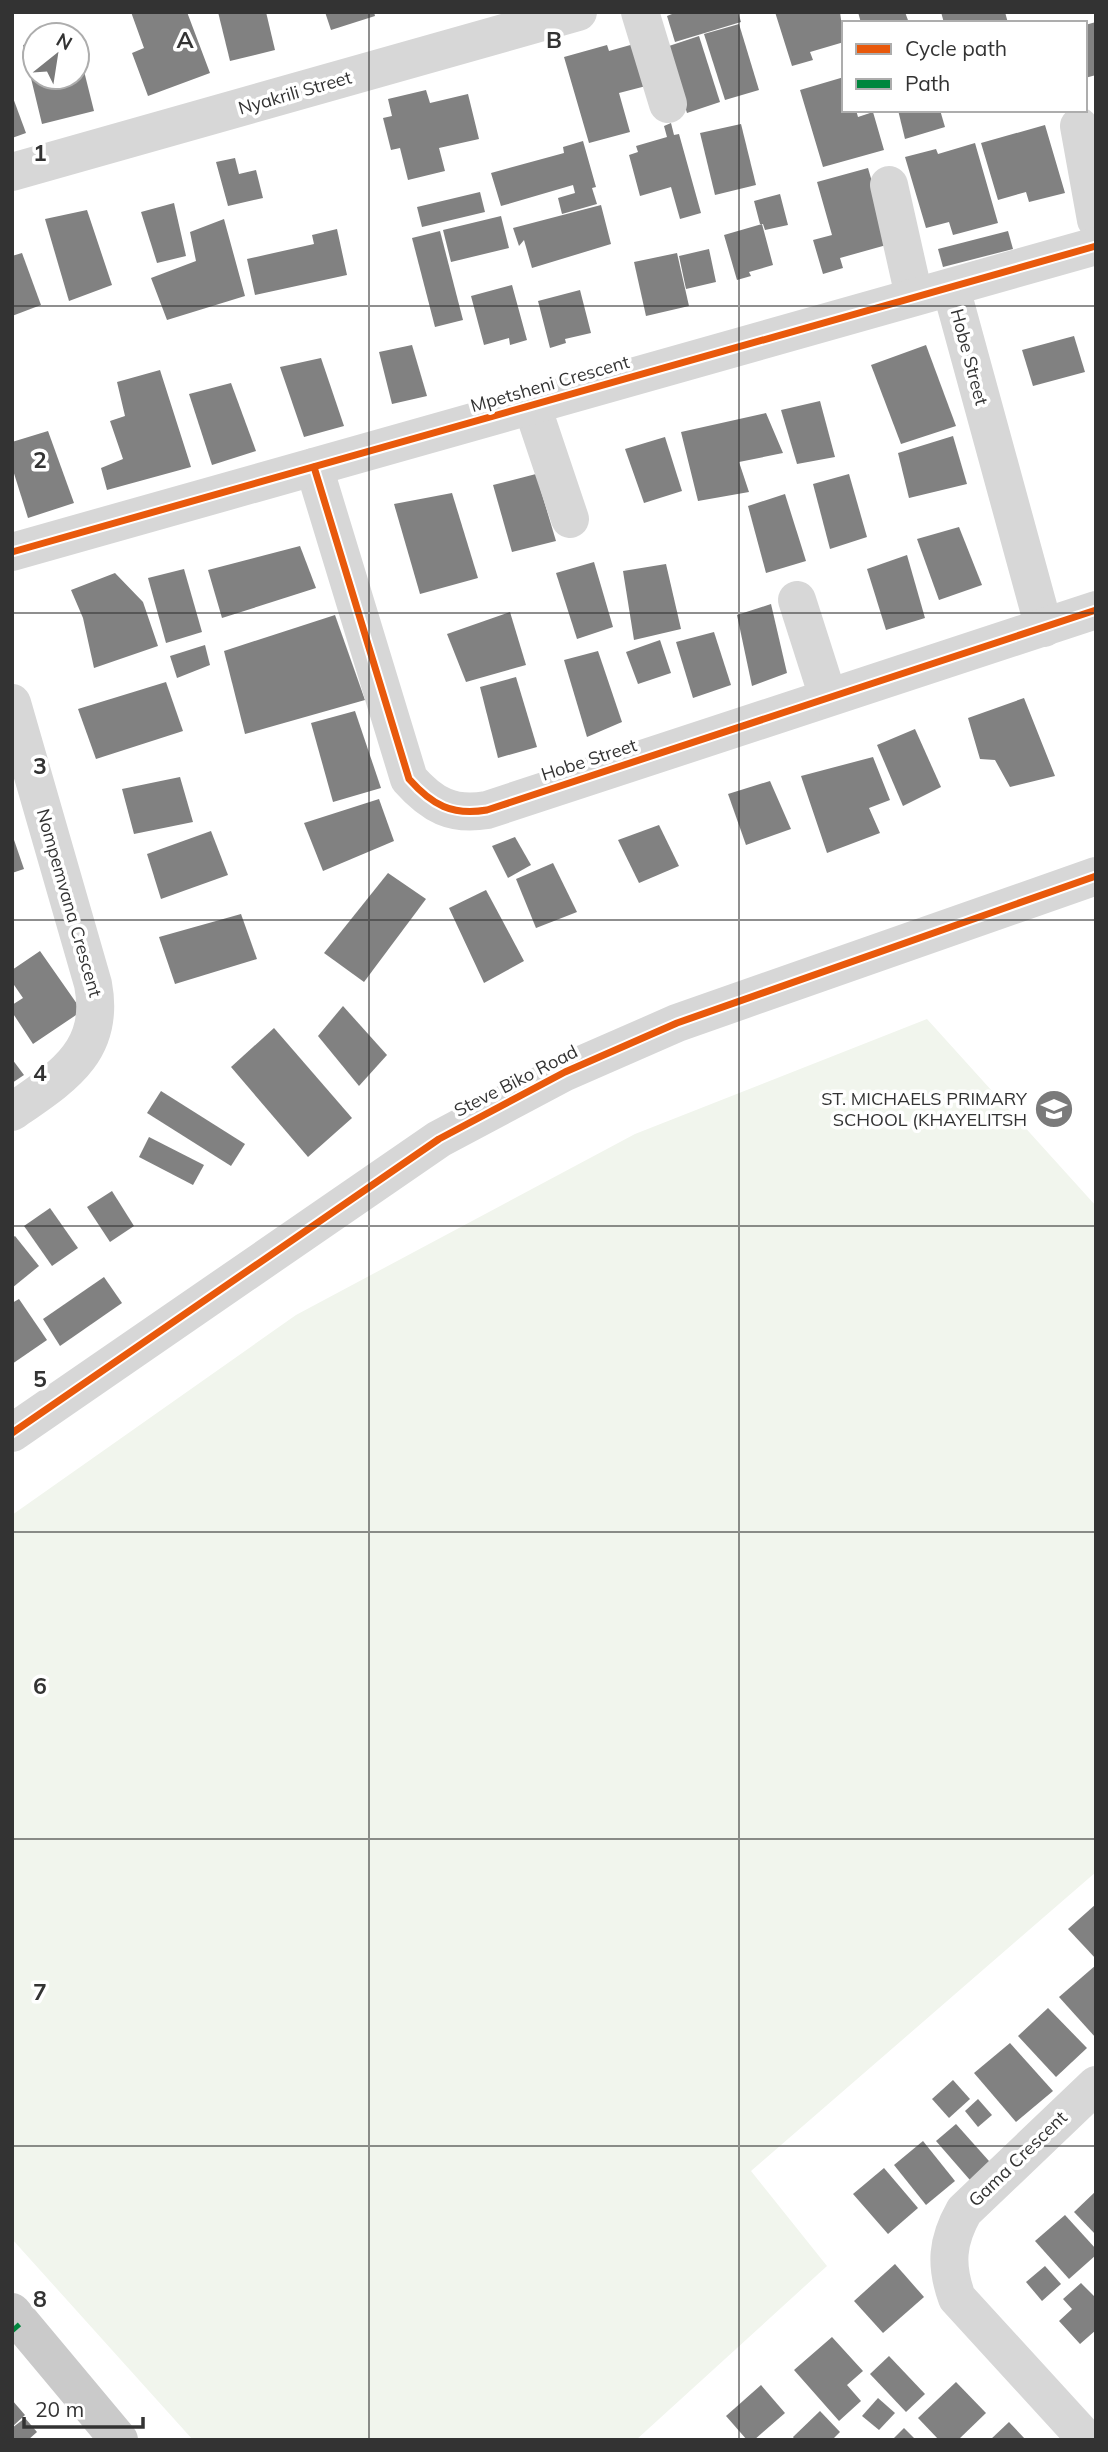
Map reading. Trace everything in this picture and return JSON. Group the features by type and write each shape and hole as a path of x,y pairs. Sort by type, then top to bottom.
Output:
{"main road":[{"path":"12,2312 119,2440"}],"street":[{"name":"Nyakrili Street","path":"12,172 578,12"},
{"path":"640,12 668,104"},
{"path":"1079,126 1096,220"},
{"path":"889,185 914,296"},
{"name":"Mpetsheni Crescent","path":"12,552 1096,246"},
{"name":"Hobe Street","path":"951,288 1044,628"},
{"name":"Mpetsheni Crescent","path":"531,406 570,519"},
{"name":"Hobe Street","path":"314,467 409,779 443,808 465,812 487,810 1096,610"},
{"path":"797,600 828,698"},
{"name":"Nompemvana Crescent","path":"12,703 93,984 98,1014 91,1037 66,1074 12,1112"},
{"name":"Steve Biko Road","path":"12,1433 439,1139 565,1072 677,1023 1096,876"},
{"name":"Gama Crescent","path":"1087,2440 978,2325 957,2298 950,2278 947,2256 954,2229 964,2211 1096,2085"}],"shaded area":[{"path":"927,1019 1096,1206 1096,1872 751,2171 827,2266 636,2440 193,2440 12,2239 12,1515 296,1315 635,1134"}],"building":[{"path":"131,12 187,12 210,73 148,96 132,53 144,48"},
{"path":"218,12 266,12 275,50 230,61"},
{"path":"325,12 374,12 375,16 331,30"},
{"path":"677,12 738,12 741,22 675,42 667,16"},
{"path":"775,12 840,12 842,43 810,52 813,60 792,66"},
{"path":"858,12 905,12 908,21 860,21"},
{"path":"941,12 1005,12 1007,21 943,21"},
{"path":"1096,22 1096,75 1087,77 1087,24"},
{"path":"739,24 759,90 725,100 704,34"},
{"path":"699,36 720,102 687,113 666,47"},
{"path":"634,44 646,86 619,93 630,132 589,143 564,57 607,45 609,51"},
{"path":"842,78 842,112 857,112 858,117 873,112 884,150 823,167 800,90"},
{"path":"426,90 430,103 468,94 479,139 439,148 445,171 408,180 400,148 391,150 383,118 392,116 388,99"},
{"path":"34,91 89,91 94,111 42,124"},
{"path":"12,95 26,133 12,138"},
{"path":"898,112 941,112 945,127 905,139"},
{"path":"671,123 674,135 679,134 701,213 680,219 671,187 640,196 629,155 638,152 636,146 667,137 664,126"},
{"path":"741,124 756,185 715,195 700,133"},
{"path":"1045,125 1065,193 1029,202 1026,192 998,200 981,143"},
{"path":"583,141 596,187 592,188 597,204 562,214 558,198 575,193 573,185 501,206 491,173 564,153 563,147"},
{"path":"975,143 998,223 953,235 949,222 926,228 905,157 936,149 938,154"},
{"path":"235,158 239,174 256,170 263,198 228,206 216,162"},
{"path":"868,168 890,244 840,258 843,268 823,274 813,240 832,235 817,182"},
{"path":"480,192 485,212 422,227 417,207"},
{"path":"780,194 788,225 765,230 763,224 760,224 754,201"},
{"path":"174,203 186,256 157,263 141,212"},
{"path":"601,205 611,244 532,268 524,240 519,246 513,228"},
{"path":"87,210 112,285 69,301 45,219"},
{"path":"501,216 509,248 451,262 443,230"},
{"path":"224,219 245,296 167,320 151,278 196,261 190,232"},
{"path":"762,224 773,265 749,272 751,276 737,280 724,235"},
{"path":"337,229 347,275 255,295 247,259 314,244 312,235"},
{"path":"440,231 463,320 435,327 412,238"},
{"path":"1008,231 1013,249 943,267 938,249"},
{"path":"709,249 716,282 686,289 679,256"},
{"path":"22,253 41,305 12,316 12,256"},
{"path":"677,253 689,306 646,316 634,262"},
{"path":"512,285 527,340 510,345 509,338 484,345 471,296"},
{"path":"580,290 591,333 565,339 566,343 550,348 538,301"},
{"path":"1074,336 1085,372 1033,386 1022,350"},
{"path":"412,345 427,396 392,404 379,352"},
{"path":"926,345 956,426 901,444 871,365"},
{"path":"321,358 344,426 304,437 280,367"},
{"path":"160,370 191,467 107,490 101,468 123,459 110,421 125,416 117,382"},
{"path":"231,383 256,451 212,465 189,394"},
{"path":"820,401 835,457 797,464 781,410"},
{"path":"766,413 783,453 739,462 749,492 698,501 681,432"},
{"path":"48,431 74,503 28,518 12,467 12,442"},
{"path":"953,436 967,484 909,498 898,453"},
{"path":"665,437 682,491 644,503 625,449"},
{"path":"536,474 556,541 512,552 493,485"},
{"path":"849,474 867,537 830,549 813,484"},
{"path":"452,493 478,578 420,594 394,504"},
{"path":"785,494 806,561 766,573 748,506"},
{"path":"959,527 982,585 939,600 917,539"},
{"path":"300,546 316,588 222,618 208,570"},
{"path":"907,555 925,618 886,630 867,569"},
{"path":"594,562 613,627 577,639 556,573"},
{"path":"666,564 681,629 634,640 623,571"},
{"path":"184,569 202,632 166,643 148,578"},
{"path":"115,573 143,602 158,646 94,668 83,618 71,590"},
{"path":"771,604 787,673 752,686 737,615"},
{"path":"510,612 526,665 466,682 447,634"},
{"path":"335,615 365,700 245,734 224,651"},
{"path":"714,632 731,685 693,698 676,642"},
{"path":"660,640 671,673 638,684 626,652"},
{"path":"205,645 210,665 177,678 170,656"},
{"path":"598,651 622,722 587,737 564,660"},
{"path":"516,677 537,747 498,758 480,687"},
{"path":"166,682 183,731 96,759 78,709"},
{"path":"1024,698 1055,776 1010,787 995,760 980,759 968,718"},
{"path":"355,711 381,788 333,802 311,723"},
{"path":"915,729 941,787 903,806 877,745"},
{"path":"873,757 890,800 869,808 880,833 827,853 801,776"},
{"path":"180,777 193,822 134,834 122,789"},
{"path":"770,781 791,829 746,845 728,794"},
{"path":"379,799 394,841 323,871 304,823"},
{"path":"659,825 679,866 639,883 618,840"},
{"path":"211,831 228,875 161,899 147,854"},
{"path":"12,834 24,869 12,873"},
{"path":"515,837 531,865 508,878 492,846"},
{"path":"553,863 577,912 536,928 516,879"},
{"path":"388,873 426,899 364,982 324,953"},
{"path":"486,890 524,961 484,983 449,908"},
{"path":"241,914 257,959 175,984 159,937"},
{"path":"40,951 82,1011 33,1044 12,1012 12,1005 23,998 12,982 12,970"},
{"path":"343,1006 387,1055 359,1086 318,1036"},
{"path":"274,1028 352,1118 308,1157 231,1067"},
{"path":"12,1059 24,1075 12,1083"},
{"path":"161,1091 245,1144 231,1166 147,1113"},
{"path":"149,1137 204,1165 193,1185 139,1157"},
{"path":"112,1191 134,1226 110,1242 87,1207"},
{"path":"50,1208 78,1248 52,1266 24,1226"},
{"path":"15,1236 39,1266 12,1288 12,1238"},
{"path":"104,1277 122,1303 60,1346 43,1319"},
{"path":"19,1299 47,1340 12,1364 12,1303"},
{"path":"1096,1904 1096,1959 1068,1929"},
{"path":"1096,1965 1096,2038 1059,1997"},
{"path":"1048,2008 1087,2048 1056,2077 1018,2036"},
{"path":"1010,2043 1053,2091 1016,2122 974,2073"},
{"path":"953,2080 970,2099 949,2118 932,2099"},
{"path":"978,2099 992,2115 978,2127 965,2111"},
{"path":"956,2124 997,2170 976,2187 936,2141"},
{"path":"923,2141 955,2181 926,2205 894,2165"},
{"path":"884,2168 918,2208 888,2234 853,2194"},
{"path":"1096,2191 1096,2235 1074,2212"},
{"path":"1065,2215 1096,2249 1096,2255 1069,2279 1035,2241"},
{"path":"895,2264 924,2297 883,2333 854,2301"},
{"path":"1045,2266 1061,2284 1042,2301 1026,2282"},
{"path":"1081,2283 1096,2298 1096,2330 1080,2344 1059,2321 1072,2309 1063,2299"},
{"path":"832,2337 863,2371 847,2385 861,2401 839,2421 794,2370"},
{"path":"889,2356 925,2394 906,2412 870,2374"},
{"path":"956,2382 986,2413 958,2440 939,2440 918,2418"},
{"path":"761,2385 785,2413 754,2440 747,2440 726,2416"},
{"path":"878,2398 895,2413 879,2430 862,2416"},
{"path":"12,2400 25,2415 12,2427"},
{"path":"820,2411 840,2432 832,2440 795,2440 793,2437"},
{"path":"25,2418 37,2432 28,2440 12,2440 12,2428"},
{"path":"1009,2422 1026,2440 990,2440"},
{"path":"904,2428 916,2440 892,2440"}],"marked path":[{"path":"12,2331 21,2323"}],"cycle path":[{"path":"12,552 1096,246"},
{"path":"314,467 409,779 426,796 453,810 487,810 1096,610"},
{"path":"12,1433 439,1139 565,1072 677,1023 1096,876"}],"place":[{"name":"ST. MICHAELS PRIMARY SCHOOL (KHAYELITSH","path":"1054,1109"}]}
